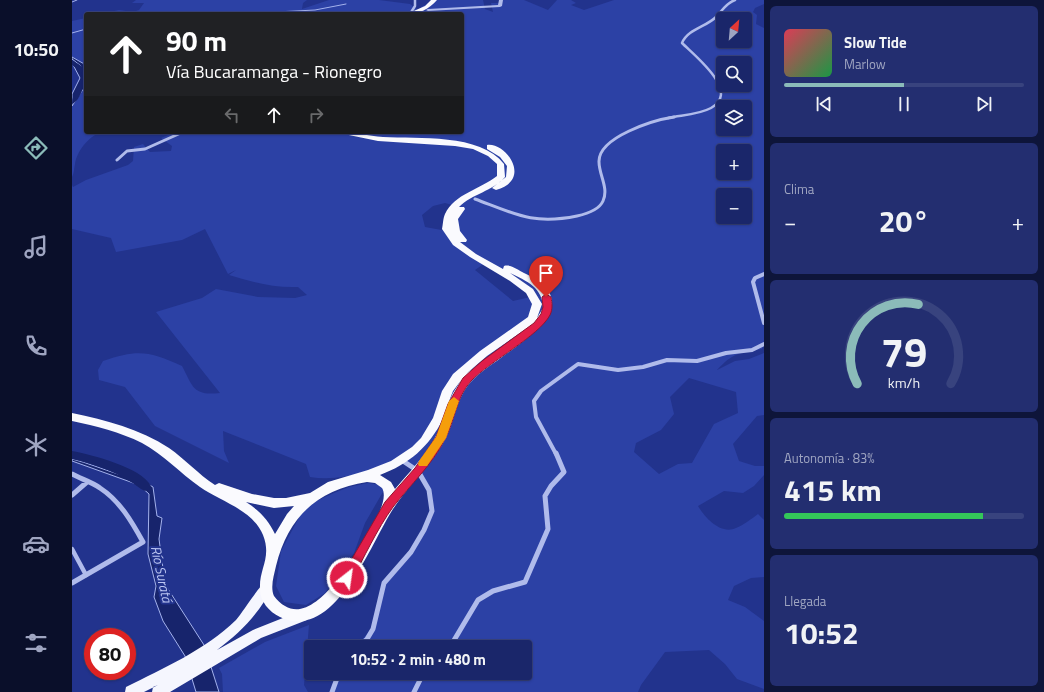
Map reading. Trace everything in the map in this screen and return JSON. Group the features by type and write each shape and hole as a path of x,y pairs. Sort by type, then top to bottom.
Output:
{"highway":[{"path":"415,12 440,0"},
{"path":"423,12 434,3"},
{"path":"187,470 220,489 266,502 291,502 317,493 335,484 376,473 403,461 418,448 430,434 448,390 457,377 470,365 532,319 535,314 538,303 535,296 526,287 475,257 455,241 448,231 447,219 455,206 494,183 501,177 502,167 496,158 483,149 468,145 383,139 355,134"},
{"path":"317,493 293,514 282,531 273,550 266,587 269,599 277,609 289,614 308,614 335,592 347,578 389,505 418,471 441,438 448,421 452,404 466,380 537,325 545,315 548,307 546,297 541,288 533,281 484,256 462,240 456,232 455,215 458,211 475,199 501,185 512,173 508,160 497,150 464,140 387,134"},
{"path":"72,417 115,428 140,437 166,452 209,488 251,510 261,519 271,538 273,550"},
{"path":"359,478 372,477 386,484 391,494 389,505"}],"main road":[{"path":"158,692 230,634 245,620 258,604 266,587"},
{"path":"131,692 223,656 257,634 308,614"}],"street":[{"path":"411,12 415,6 415,0"},
{"path":"423,12 442,8 500,6 501,0"},
{"path":"475,199 530,219 545,220 563,218 596,209 603,202 605,192 599,169 599,152 601,149 610,142 647,124 661,119 702,112 720,101 722,95 721,89 716,78 682,43 685,36 704,27 717,16 729,1 734,0"},
{"path":"434,3 442,8"},
{"path":"117,160 127,151 145,149 179,134"},
{"path":"764,274 757,276 753,282 764,323"},
{"path":"454,640 478,600 493,591 525,582 548,531 544,507 545,496 551,486 564,472 561,462 537,419 533,406 536,396 541,391 578,364 618,370 643,367 667,360 697,361 726,353 752,350 764,344"},
{"path":"365,640 373,629 384,583 411,552 424,530 432,511 429,490 418,471 403,461"},
{"path":"72,474 100,489 133,522 143,542 72,583"},
{"path":"72,495 87,482"},
{"path":"72,549 86,574"},
{"path":"332,692 336,680"},
{"path":"414,692 420,680"}],"shaded area":[{"path":"136,0 307,0 303,3 302,9 329,0 379,0 410,4 421,12 133,12 139,10 144,3 132,3"},
{"path":"435,0 483,0 485,9 493,12 491,3 501,3 501,0 524,0 548,10 557,0 571,0 576,3 571,5 584,10 614,0 764,0 764,4 755,8 753,12 757,15 756,24 764,28 764,343 762,349 736,355 727,360 717,370 735,361 749,359 764,353 764,415 757,416 733,444 739,461 755,466 764,466 764,475 754,486 743,493 724,491 698,506 709,520 725,529 730,530 739,527 758,514 764,520 764,577 751,578 734,586 728,600 745,607 764,621 764,689 737,679 725,664 709,650 665,652 641,685 638,692 331,692 336,680 532,680 532,640 362,640 376,623 380,590 386,577 416,548 432,504 419,471 403,461 346,477 310,477 306,464 223,431 224,451 229,463 155,426 125,387 99,380 98,370 103,361 135,353 143,353 161,357 182,366 192,385 199,391 211,394 220,393 156,312 202,298 216,289 258,297 295,298 307,295 298,287 271,285 229,275 236,270 228,274 205,229 182,240 116,252 111,238 72,229 72,185 73,187 86,180 128,165 133,161 134,147 143,144 150,152 171,151 172,146 161,138 171,134 464,134 464,12 421,12 421,7","holes":["445,203 456,206 447,231 425,227 422,215 433,206","485,263 535,296 513,301 475,270","689,378 736,392 738,413 714,424 692,463 678,464 659,474 634,452 636,443 661,430 674,414 670,397"]},
{"path":"119,10 133,12 110,12"},
{"path":"84,18 84,64 72,57 72,21"},
{"path":"84,88 84,134 96,134 84,145 78,154 72,177 72,106"},
{"path":"368,483 381,485 384,490 365,523 354,553 325,593 306,605 284,602 276,586 281,551 302,512 316,501 334,493 349,487"},
{"path":"309,625 308,640 304,640 304,685 308,692 223,692 222,674 219,668 265,642"}],"water":[{"path":"72,57 84,64 84,88 72,106 72,94 80,78 72,63 83,71 81,66 72,59"},
{"path":"72,459 136,479 153,487 157,516 162,518 159,539 164,576 168,589 204,645 219,692 196,692 185,656 163,621 154,597 156,586 148,554 149,494 139,485 72,461"}],"waterway":[{"path":"72,2 77,0"},
{"path":"276,12 315,10 346,4"},
{"path":"72,33 84,30"},
{"name":"Río Suratá","path":"72,62 84,71"},
{"name":"Río Suratá","path":"72,102 84,79"},
{"name":"Río Suratá","path":"72,455 111,466 129,474 145,486"}],"slow traffic":[{"path":"423,464 441,438 454,401"}],"route":[{"path":"347,578 389,505 418,471 441,438 448,421 452,404 466,380 542,320 548,307 546,297"}]}
